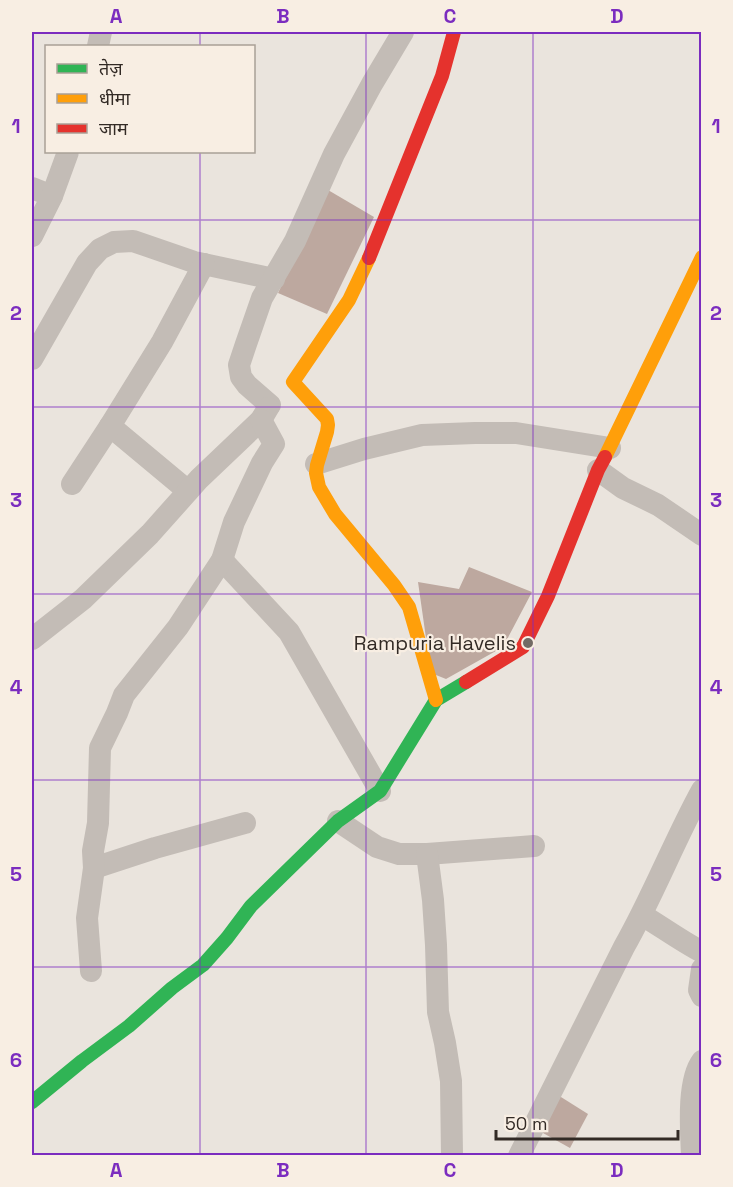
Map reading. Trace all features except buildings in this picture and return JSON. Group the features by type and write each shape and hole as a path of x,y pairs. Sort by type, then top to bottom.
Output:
{"street":[{"path":"91,971 87,918 94,868 93,850 98,823 100,748 124,695 178,627 222,561 234,522 262,463 274,444 265,412 241,377 239,365 262,298 295,241 334,154 403,32"},
{"path":"32,639 83,598 150,534 293,382 348,300 363,273 442,76 454,32"},
{"path":"32,236 42,192 67,153"},
{"path":"32,359 87,263 100,249 114,242 133,241 194,262 274,279"},
{"path":"32,1102 203,965 251,906 338,821 380,791 436,700 523,647 548,596 598,470 702,257"},
{"path":"72,484 162,342 204,264"},
{"path":"293,382 326,418 329,427 316,464 316,479 328,504 401,594 409,608 436,700"},
{"path":"110,426 188,491"},
{"path":"316,464 364,449 422,435 516,433 610,448"},
{"path":"598,470 623,488 658,505 702,535"},
{"path":"222,561 289,632 380,791"},
{"path":"519,1155 642,915 687,816 702,790"},
{"path":"338,821 377,847 399,854 534,846"},
{"path":"94,868 245,823"},
{"path":"427,854 433,900 438,1012 446,1043 451,1081 452,1155"},
{"path":"642,915 687,945 702,952"},
{"path":"702,969 699,990 702,996"},
{"path":"692,1155 693,1082 702,1061"}],"traffic: fast":[{"path":"32,1102 203,965 251,906 338,821 380,791 436,700 466,682"}],"traffic: slow":[{"path":"605,457 702,257"},
{"path":"369,258 349,300 293,382 327,419 327,432 316,473 319,487 335,514 394,585 409,607 436,700"}],"traffic: jam":[{"path":"369,258 442,76 454,32"},
{"path":"466,682 523,647 548,596 605,457"}],"place":[{"name":"Rampuria Havelis","path":"528,643"}]}
